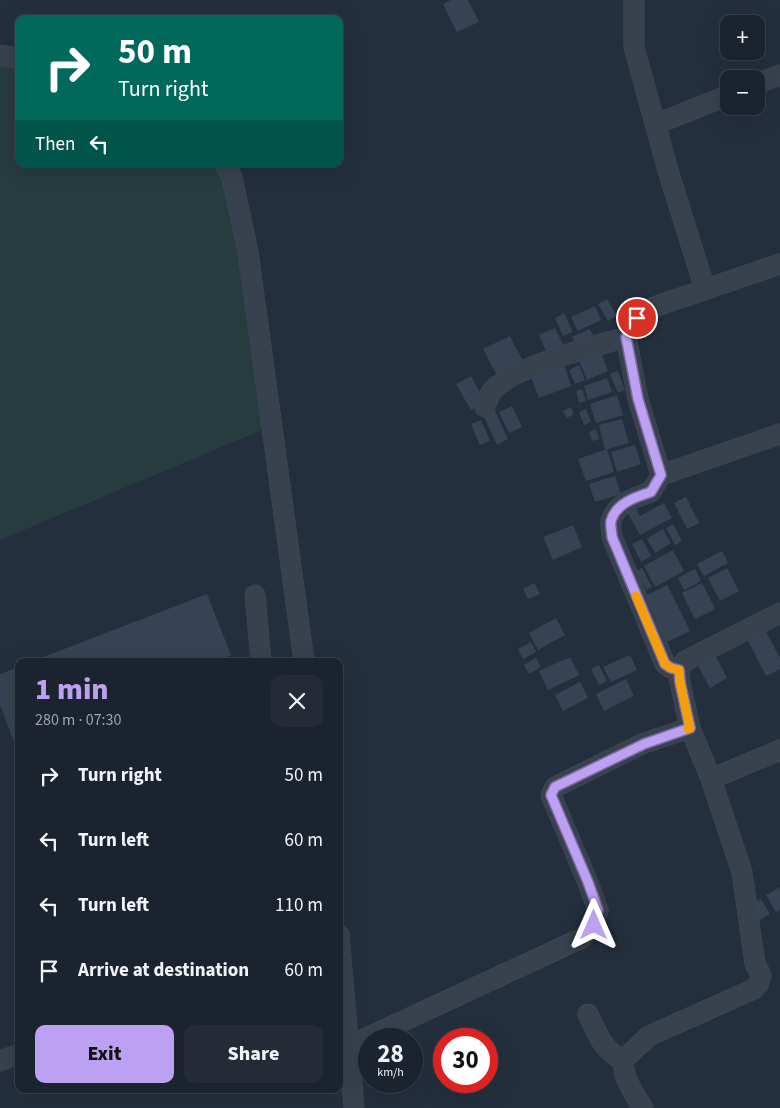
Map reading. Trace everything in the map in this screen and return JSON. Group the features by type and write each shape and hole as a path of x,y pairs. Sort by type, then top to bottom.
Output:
{"street":[{"path":"634,0 634,47 705,289"},
{"path":"0,54 15,57"},
{"path":"765,81 780,75"},
{"path":"656,124 720,99"},
{"path":"227,167 232,177 248,252 304,658"},
{"path":"661,475 638,399 626,337 637,318 654,307 780,264"},
{"path":"485,407 491,391 506,379 536,366 626,337"},
{"path":"679,670 665,664 612,537 611,521 620,507 632,498 651,492 661,475 780,434"},
{"path":"255,595 261,658"},
{"path":"643,1108 626,1080 623,1060 649,1036 754,989 761,975 754,964 742,872 711,779 690,728 679,670 685,661 780,613"},
{"path":"349,1046 582,938 594,925 598,910 551,795 555,787 644,744 690,728"},
{"path":"711,779 780,750"},
{"path":"343,979 354,1108"},
{"path":"588,1014 604,1046 613,1056 623,1060"},
{"path":"0,1061 15,1055"}],"green space":[{"path":"0,52 15,54 15,167 220,167 241,210 274,425 0,540"}],"building":[{"path":"451,0 468,0 479,22 457,32 443,4"},
{"path":"607,299 617,316 608,321 598,304"},
{"path":"595,306 601,320 578,331 571,317"},
{"path":"564,313 573,332 563,336 555,318"},
{"path":"555,328 566,351 549,358 539,335"},
{"path":"590,329 596,341 578,350 572,337"},
{"path":"510,336 526,367 500,381 483,349"},
{"path":"601,352 608,371 587,380 579,361"},
{"path":"563,362 571,386 539,398 530,375"},
{"path":"579,365 585,380 575,384 569,370"},
{"path":"618,371 625,390 618,393 610,374"},
{"path":"471,376 485,402 471,410 456,384"},
{"path":"607,378 612,392 588,400 584,386"},
{"path":"582,389 586,401 579,403 576,391"},
{"path":"617,395 623,415 596,423 590,404"},
{"path":"512,406 522,427 509,433 499,412"},
{"path":"571,407 574,414 567,418 563,411"},
{"path":"586,409 591,422 584,425 579,412"},
{"path":"495,411 508,439 497,445 484,417"},
{"path":"622,419 629,443 605,450 599,425"},
{"path":"481,420 490,441 480,445 471,424"},
{"path":"596,429 599,439 592,441 589,432"},
{"path":"635,445 641,464 617,472 611,452"},
{"path":"607,449 614,472 586,481 578,459"},
{"path":"615,476 621,494 595,502 589,484"},
{"path":"686,497 699,523 687,529 674,503"},
{"path":"664,503 672,518 640,535 626,510 634,505 640,516"},
{"path":"673,524 682,541 675,545 666,528"},
{"path":"573,525 582,547 553,560 543,537"},
{"path":"663,529 671,543 655,553 647,539"},
{"path":"642,539 651,556 641,562 632,544"},
{"path":"673,550 684,571 655,587 644,566"},
{"path":"722,551 728,563 704,576 697,564"},
{"path":"642,568 652,587 647,590 636,571"},
{"path":"727,568 739,591 720,601 708,578"},
{"path":"695,569 701,581 684,590 678,578"},
{"path":"534,583 540,594 528,599 523,589"},
{"path":"702,583 715,609 695,619 682,593"},
{"path":"667,585 690,631 665,643 643,597"},
{"path":"207,594 231,655 222,658 41,658"},
{"path":"556,618 565,635 538,650 529,633"},
{"path":"765,630 780,658 780,669 766,676 747,639"},
{"path":"531,642 536,652 523,659 518,649"},
{"path":"714,653 727,678 710,688 696,662"},
{"path":"630,655 637,670 611,682 603,667"},
{"path":"570,657 579,675 548,690 539,671"},
{"path":"536,658 541,667 529,674 524,665"},
{"path":"599,665 607,681 599,685 591,669"},
{"path":"15,668 15,738 13,739 0,705 0,674"},
{"path":"626,679 634,696 604,711 596,694"},
{"path":"580,682 588,698 563,711 555,695"},
{"path":"780,887 780,910 776,912 766,895"},
{"path":"761,899 770,914 758,921 750,906"}],"slow traffic":[{"path":"636,596 665,664 679,670 690,728 688,729"}],"route":[{"path":"594,925 598,910 551,795 555,787 644,744 690,728 679,670 665,664 612,537 611,521 620,507 632,498 651,492 661,475 638,399 626,337 637,318"}]}
